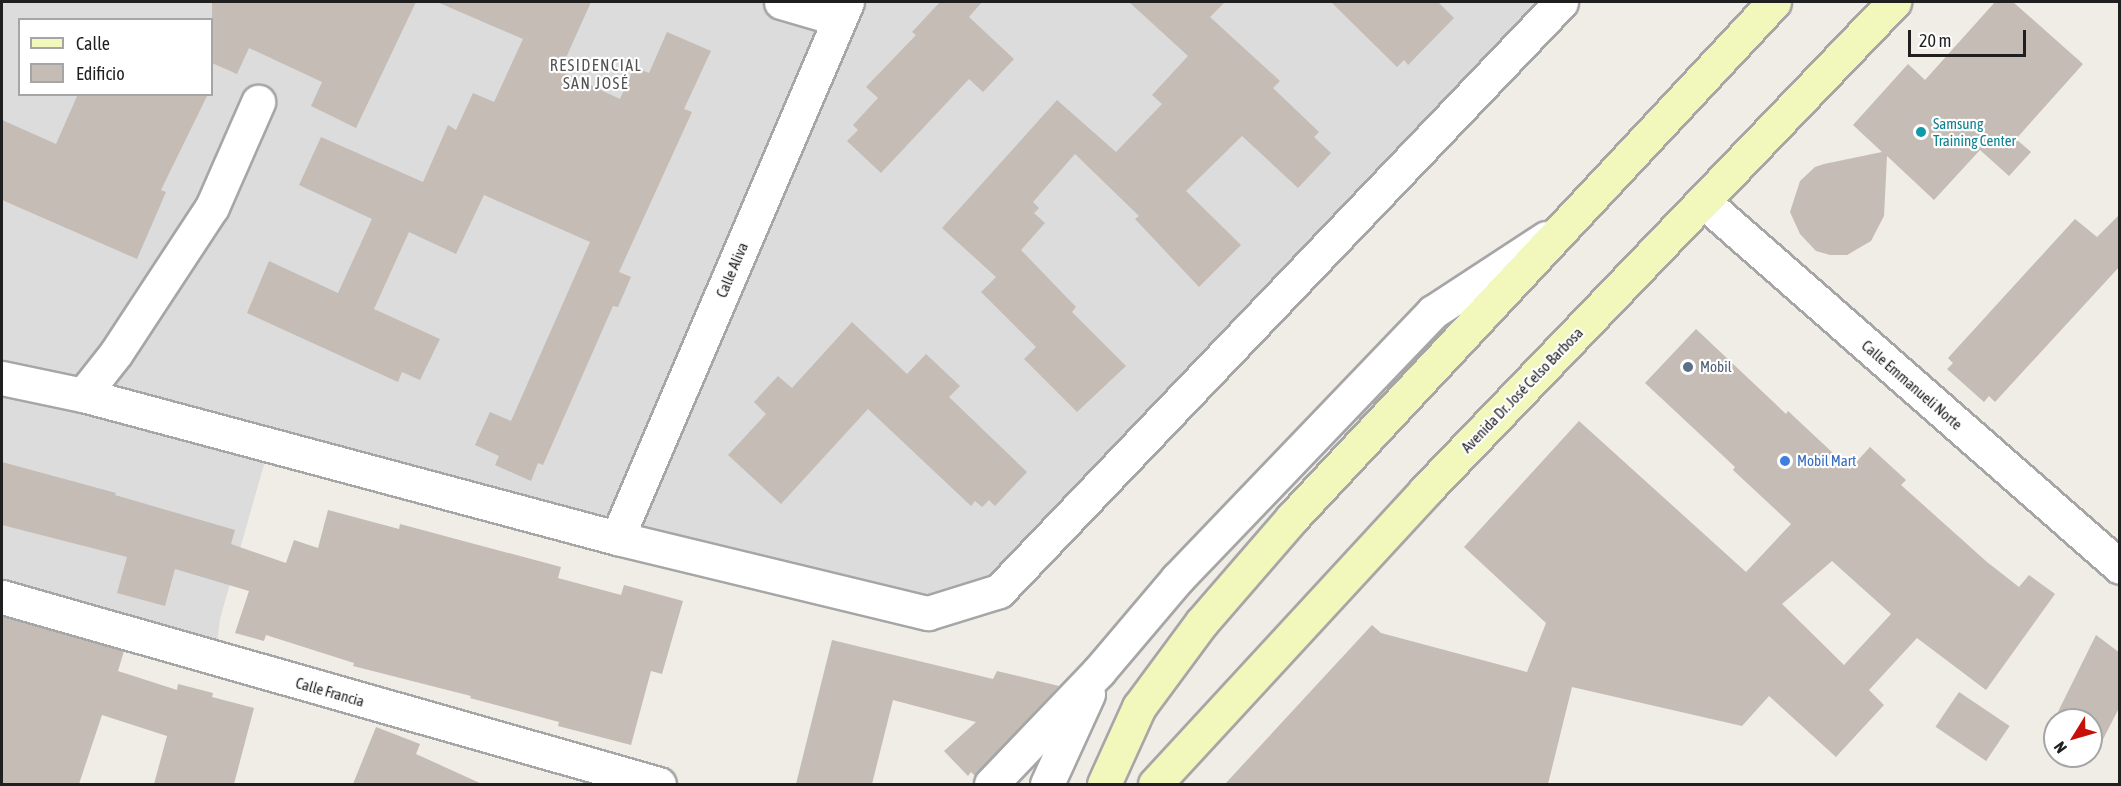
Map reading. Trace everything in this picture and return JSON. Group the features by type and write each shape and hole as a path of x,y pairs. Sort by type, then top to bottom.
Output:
{"main road":[{"path":"1104,784 1139,707 1202,622 1292,518 1774,2"},
{"name":"Avenida Dr. José Celso Barbosa","path":"1155,784 1425,491 1894,2"}],"street":[{"path":"781,2 843,10"},
{"path":"2,378 83,395 617,538 928,613 999,591 1561,2"},
{"name":"Calle Aliva","path":"617,538 843,10"},
{"path":"83,395 116,353 212,207 258,102"},
{"name":"Calle Emmanueli Norte","path":"1704,202 2120,567"},
{"path":"991,784 1099,671 1177,579 1432,312 1565,225"},
{"name":"Calle Francia","path":"2,597 658,784"},
{"path":"1047,784 1099,671"}],"shaded area":[{"name":"RESIDENCIAL SAN JOSÉ","path":"2,2 1544,2 979,607 932,605 267,454 220,619 217,643 2,581"}],"building":[{"path":"212,2 416,2 356,128 311,106 322,82 249,48 237,74 213,63"},
{"path":"437,2 591,2 560,71 620,99 634,67 649,73 667,32 711,51 684,109 692,112 619,272 631,277 618,307 613,306 543,465 538,463 531,481 495,465 499,456 475,445 490,412 511,421 590,242 484,195 456,254 409,232 374,309 440,339 420,380 402,372 398,382 247,313 269,261 338,293 372,219 299,185 321,137 423,182 448,125 456,130 473,93 494,102 523,39"},
{"path":"940,2 982,2 969,17 1014,59 983,92 969,79 881,173 847,141 858,130 853,125 878,98 866,87 916,35 912,32"},
{"path":"1129,2 1225,2 1210,17 1280,81 1273,88 1319,132 1314,137 1331,153 1298,188 1242,136 1186,191 1241,245 1199,287 1135,219 1139,216 1075,154 1033,202 1039,208 1034,213 1045,223 1021,250 1076,307 1072,312 1126,366 1077,412 1024,359 1036,347 981,292 996,277 942,228 1057,100 1116,152 1162,104 1152,95 1188,56"},
{"path":"1331,2 1438,2 1454,18 1408,65 1404,60 1397,67"},
{"path":"1995,2 2013,2 2083,64 2016,139 2031,152 2009,176 1980,150 1934,200 1887,156 1884,216 1871,241 1847,255 1830,255 1816,251 1800,234 1790,212 1800,181 1815,167 1882,152 1853,125 1908,64 1925,80"},
{"path":"77,96 207,96 161,190 166,192 137,259 2,200 2,120 56,144"},
{"path":"2120,214 2120,266 1995,402 1989,396 1984,402 1947,369 1953,363 1948,358 2075,219 2097,237"},
{"path":"852,322 907,374 926,354 960,386 949,397 1027,472 995,506 989,500 982,507 975,501 971,506 868,409 781,504 728,455 766,414 754,402 778,376 792,388"},
{"path":"1696,329 1786,414 1788,411 1850,469 1870,447 1906,480 1901,485 1987,562 2019,587 2029,575 2055,594 1986,690 1917,638 1869,690 1884,705 1836,757 1769,696 1742,726 1572,687 1548,784 1225,784 1372,625 1381,633 1527,672 1546,623 1464,547 1579,421 1746,572 1791,524 1733,470 1735,467 1645,383","holes":["1832,561 1891,614 1844,665 1782,604"]},
{"path":"2,462 116,493 115,495 235,530 231,544 286,563 294,540 318,548 328,510 399,529 400,524 561,567 558,578 621,595 624,585 683,601 662,674 651,671 631,745 558,726 559,722 470,698 471,696 353,666 354,663 266,635 264,641 235,633 249,591 175,569 165,606 117,593 127,557 2,525"},
{"path":"2,616 124,651 118,671 177,690 178,684 213,693 212,697 254,708 234,784 154,784 167,736 102,715 79,784 2,784"},
{"path":"2096,635 2120,653 2120,706 2103,739 2103,708 2060,708"},
{"path":"832,640 993,679 997,671 1059,686 975,776 971,772 968,776 944,751 976,722 893,700 872,784 796,784"},
{"path":"1959,692 2010,726 1986,761 1936,727"},
{"path":"376,727 420,744 416,754 482,784 353,784"}],"place":[{"name":"Samsung Training Center","path":"1921,132"},
{"name":"Mobil","path":"1688,367"},
{"name":"Mobil Mart","path":"1785,461"}],"district":[{"name":"RESIDENCIAL SAN JOSÉ","path":"596,74"}]}
